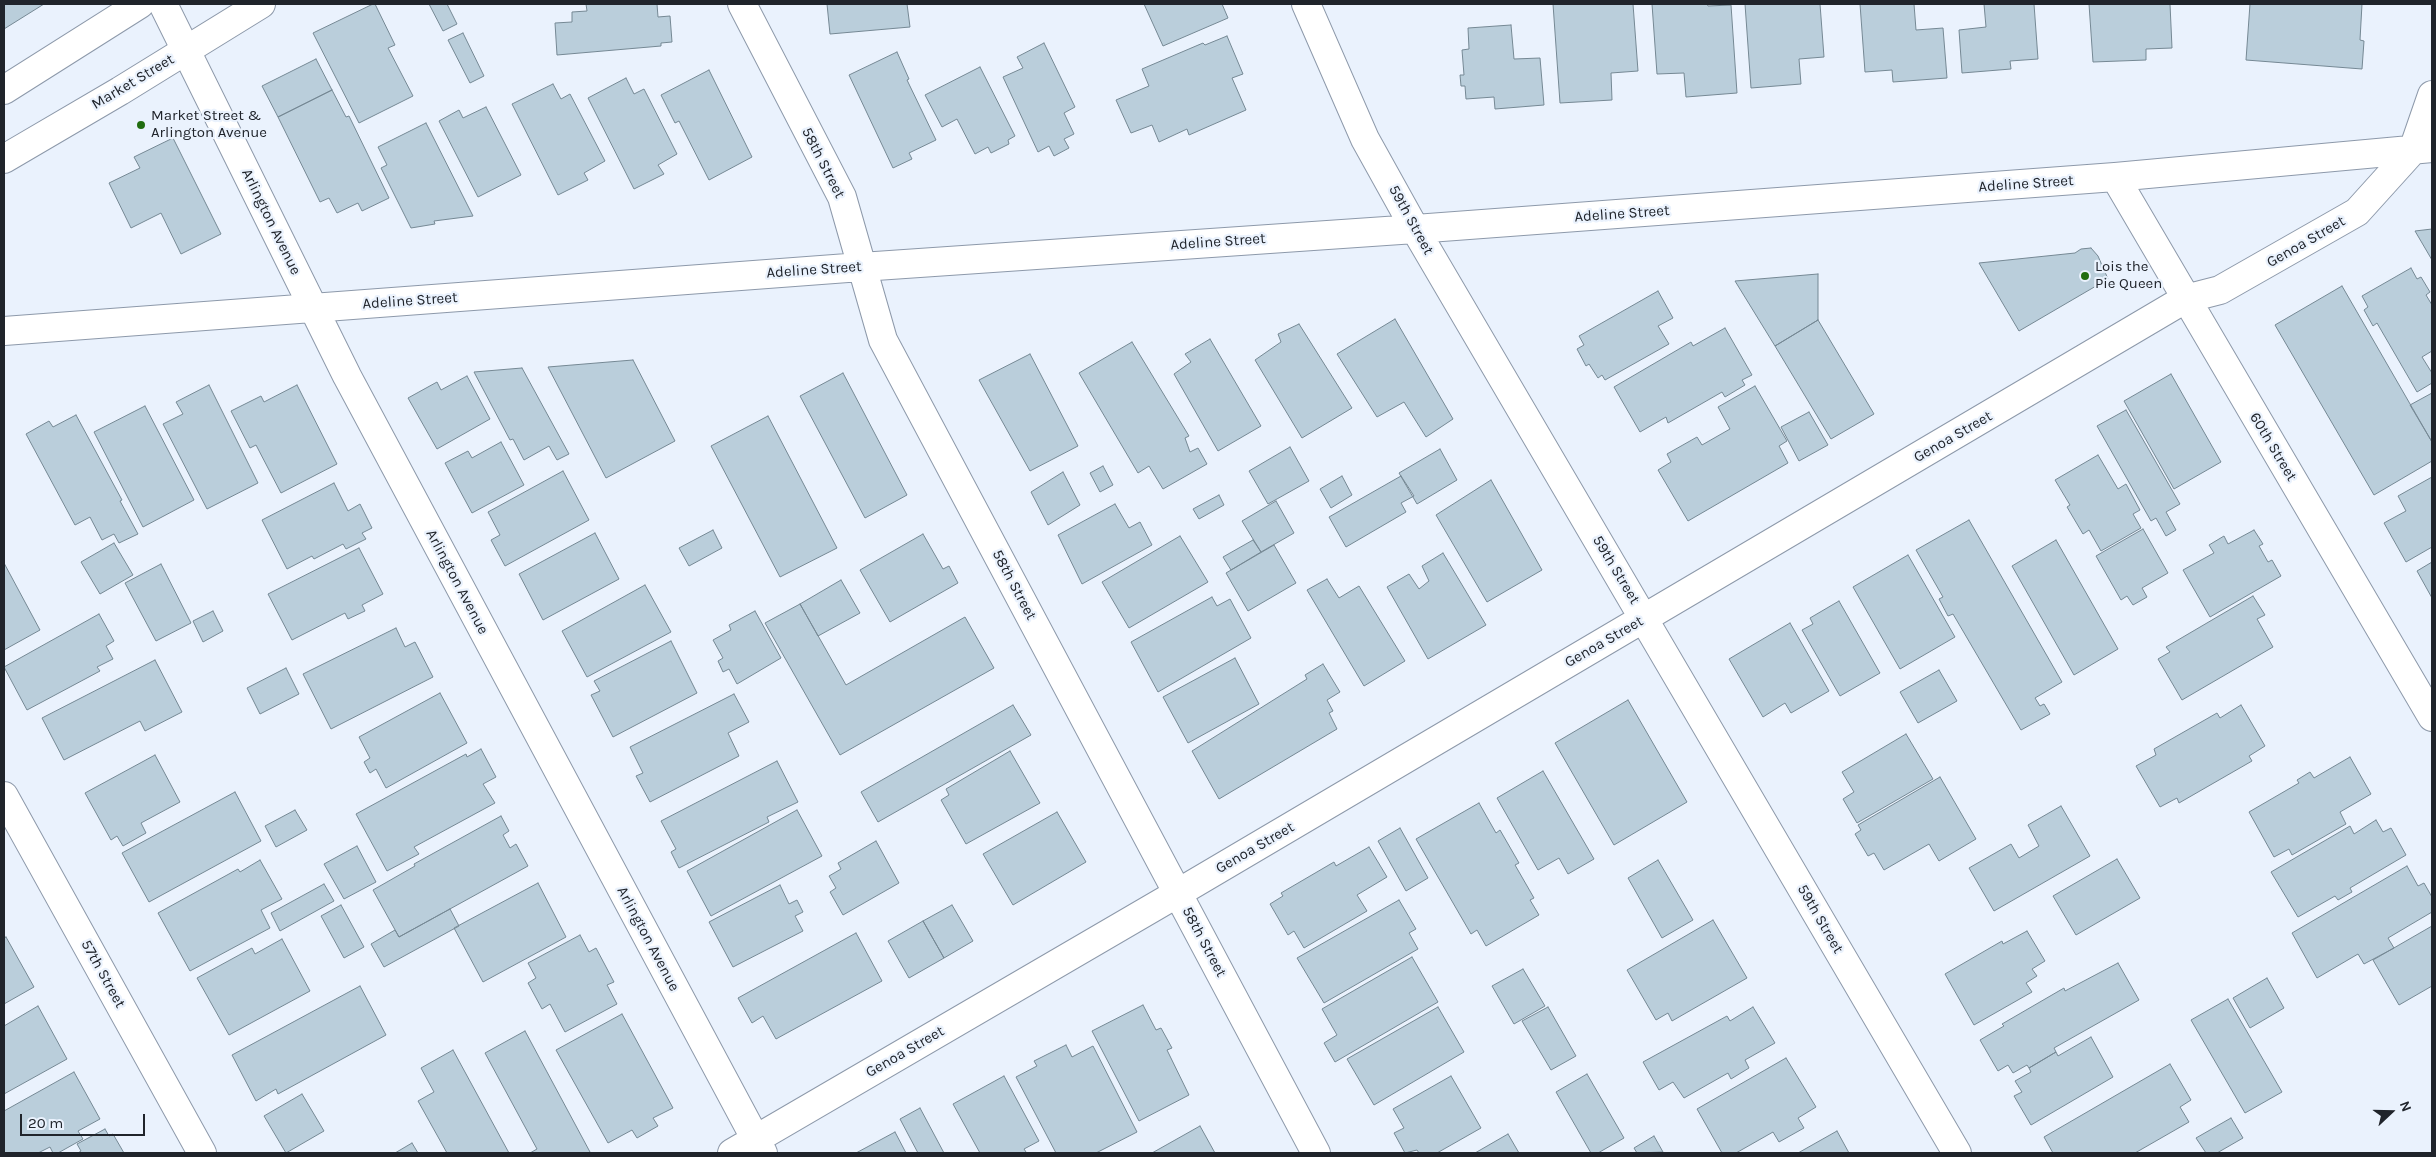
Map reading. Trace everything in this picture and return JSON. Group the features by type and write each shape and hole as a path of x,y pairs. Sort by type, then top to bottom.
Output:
{"street":[{"path":"4,90 140,4"},
{"name":"Arlington Avenue","path":"163,4 351,384 759,1146"},
{"name":"Market Street","path":"4,159 261,4"},
{"name":"58th Street","path":"742,4 842,197 883,340 1316,1153"},
{"name":"59th Street","path":"1306,4 1365,138 1415,229 1957,1153"},
{"name":"Genoa Street","path":"732,1153 759,1146 1178,893 2185,299 2220,290 2357,212 2423,149 2432,95"},
{"name":"Adeline Street","path":"4,332 861,267 1415,229 2115,177 2423,149"},
{"name":"60th Street","path":"2115,177 2432,717"},
{"name":"57th Street","path":"4,796 202,1153"}],"building":[{"path":"4,4 44,4 4,29"},
{"path":"375,4 395,45 388,48 413,96 359,123 313,33"},
{"path":"429,4 447,4 457,24 443,31"},
{"path":"586,4 657,4 658,17 670,16 672,42 661,43 661,46 557,55 555,23 572,22 572,12 587,11"},
{"path":"827,4 907,4 910,27 830,34"},
{"path":"1144,4 1222,4 1228,18 1163,46"},
{"path":"1553,4 1633,4 1638,71 1611,73 1612,100 1560,103"},
{"path":"1652,4 1731,5 1737,93 1686,97 1684,73 1657,74"},
{"path":"1745,4 1820,4 1824,57 1799,59 1801,84 1751,88"},
{"path":"1860,4 1914,4 1916,30 1943,28 1947,78 1893,82 1892,70 1865,72"},
{"path":"1984,4 2034,4 2038,59 2010,61 2011,69 1962,73 1959,30 1986,27"},
{"path":"2089,4 2170,4 2172,48 2146,49 2146,60 2093,62"},
{"path":"2250,4 2362,4 2360,40 2364,41 2362,69 2246,60"},
{"path":"1511,25 1514,59 1540,58 1544,105 1495,109 1494,97 1466,99 1465,86 1461,86 1460,75 1464,75 1462,50 1469,49 1468,28"},
{"path":"463,33 484,76 470,83 448,40"},
{"path":"1227,36 1243,74 1232,78 1246,110 1189,135 1187,129 1159,142 1152,125 1131,133 1116,100 1149,86 1142,69 1203,43 1205,45"},
{"path":"1044,43 1075,107 1064,113 1074,134 1064,139 1069,148 1054,156 1049,146 1038,152 1003,77 1023,68 1017,57"},
{"path":"897,52 909,79 907,80 936,140 909,153 912,159 893,168 849,75"},
{"path":"316,59 332,90 278,117 262,86"},
{"path":"980,67 1015,136 1008,140 1009,144 991,153 988,147 975,154 957,119 942,127 925,95"},
{"path":"709,70 752,157 709,180 679,121 675,123 661,95"},
{"path":"626,78 634,94 644,89 677,154 658,165 664,174 634,189 588,98"},
{"path":"553,84 561,99 570,94 605,161 584,173 588,180 558,195 512,104"},
{"path":"332,90 346,117 349,116 389,198 362,211 358,203 337,213 329,198 320,202 278,117"},
{"path":"486,107 521,175 478,197 439,121 459,110 463,118"},
{"path":"426,123 473,216 434,221 435,224 411,228 381,168 387,165 378,147"},
{"path":"173,138 221,234 181,254 161,213 131,228 109,183 140,168 134,157"},
{"path":"2432,229 2432,260 2415,231"},
{"path":"2091,248 2098,256 2108,279 2019,331 1979,263 2075,253 2081,249"},
{"path":"2411,268 2417,279 2421,277 2430,292 2426,295 2432,305 2432,351 2422,357 2432,373 2432,383 2417,392 2377,323 2373,326 2364,310 2368,307 2362,296"},
{"path":"1818,274 1818,320 1775,346 1735,281"},
{"path":"2342,286 2432,442 2432,461 2374,495 2275,325"},
{"path":"1658,291 1673,318 1658,326 1669,344 1605,380 1602,375 1598,378 1589,364 1586,366 1577,349 1584,345 1579,336"},
{"path":"1395,319 1453,419 1426,437 1404,402 1377,417 1337,354"},
{"path":"1818,320 1874,414 1831,439 1775,346"},
{"path":"1299,324 1352,408 1302,438 1255,360 1281,342 1278,334"},
{"path":"1725,328 1752,375 1742,380 1745,385 1725,397 1722,392 1668,423 1666,417 1640,432 1614,387 1691,342 1693,346"},
{"path":"1210,339 1261,426 1218,451 1174,374 1191,362 1185,354"},
{"path":"1132,342 1189,436 1185,438 1190,452 1198,448 1207,464 1163,489 1149,466 1138,473 1079,373"},
{"path":"1030,354 1078,446 1030,471 979,380"},
{"path":"633,360 675,441 606,478 548,367"},
{"path":"522,368 569,454 557,460 549,446 524,460 513,439 510,440 474,372"},
{"path":"843,373 907,495 865,518 800,396"},
{"path":"2171,374 2221,462 2174,489 2124,401"},
{"path":"467,376 490,419 437,449 408,398 437,382 441,390"},
{"path":"209,385 258,483 207,509 163,424 183,414 176,402"},
{"path":"297,385 337,464 281,493 256,445 250,448 231,411 261,396 264,402"},
{"path":"1755,386 1787,441 1779,446 1788,463 1688,521 1658,470 1671,462 1667,454 1697,437 1702,445 1730,429 1718,407"},
{"path":"2432,393 2432,442 2410,405"},
{"path":"145,406 194,500 143,527 94,432"},
{"path":"2126,410 2180,504 2166,512 2176,530 2166,536 2156,518 2151,521 2097,426"},
{"path":"1809,412 1828,445 1799,461 1781,427"},
{"path":"76,415 122,500 120,501 138,534 119,543 114,534 102,540 90,517 75,525 26,434 49,421 53,427"},
{"path":"768,416 837,548 780,577 711,446"},
{"path":"501,442 524,485 472,513 445,463 468,451 472,458"},
{"path":"1290,447 1309,481 1268,504 1249,471"},
{"path":"1440,449 1457,480 1417,504 1399,473"},
{"path":"2098,455 2118,489 2126,484 2140,510 2133,514 2141,528 2101,551 2089,530 2083,534 2067,507 2070,505 2055,480"},
{"path":"1103,466 1113,485 1100,492 1090,473"},
{"path":"563,471 589,520 505,566 491,540 500,535 488,512"},
{"path":"1063,472 1080,505 1048,525 1031,492"},
{"path":"1342,476 1352,495 1331,508 1320,489"},
{"path":"1401,476 1414,496 1401,503 1406,512 1346,547 1329,517"},
{"path":"2432,477 2432,547 2406,562 2384,523 2406,511 2398,496"},
{"path":"1491,480 1542,570 1487,602 1436,515"},
{"path":"334,483 348,511 360,504 372,528 362,533 366,539 346,549 343,544 314,559 312,556 287,569 262,520"},
{"path":"1219,495 1224,505 1199,519 1193,509"},
{"path":"1276,501 1294,533 1261,552 1242,521"},
{"path":"1115,504 1129,528 1140,522 1152,545 1082,584 1058,535"},
{"path":"1969,520 2062,682 2035,698 2040,706 2044,704 2050,714 2021,730 1953,614 1948,616 1939,599 1943,597 1916,550"},
{"path":"2143,529 2168,573 2142,588 2147,597 2133,605 2127,596 2121,600 2096,556"},
{"path":"713,530 722,548 689,566 679,548"},
{"path":"2254,530 2263,544 2259,546 2268,562 2272,560 2281,576 2210,617 2183,570 2214,553 2209,545 2224,536 2228,544"},
{"path":"595,533 619,579 543,620 519,574"},
{"path":"923,534 943,569 949,566 958,583 890,622 860,570"},
{"path":"1180,536 1208,582 1129,628 1102,582"},
{"path":"1253,540 1261,552 1231,570 1223,557"},
{"path":"2056,540 2118,649 2074,675 2012,566"},
{"path":"114,543 133,575 100,594 81,562"},
{"path":"1274,545 1296,583 1248,611 1226,573"},
{"path":"359,548 383,594 362,605 365,611 348,619 345,613 292,640 268,594"},
{"path":"1443,553 1486,625 1428,659 1387,587 1409,574 1419,589 1429,581 1422,566"},
{"path":"1908,555 1955,637 1900,669 1853,587"},
{"path":"2432,562 2432,598 2417,571"},
{"path":"4,563 40,630 4,650"},
{"path":"161,564 191,623 156,641 125,583"},
{"path":"1327,579 1339,598 1359,586 1405,661 1364,686 1307,590"},
{"path":"841,580 860,613 818,636 800,604"},
{"path":"645,585 671,632 587,677 562,631"},
{"path":"2253,596 2265,615 2257,619 2273,647 2182,700 2158,659 2170,652 2166,647"},
{"path":"1212,597 1217,606 1230,599 1251,638 1158,692 1131,642"},
{"path":"1839,601 1880,673 1840,696 1802,630 1813,624 1810,618"},
{"path":"800,604 846,685 965,617 994,668 840,755 765,623"},
{"path":"213,611 223,631 203,642 193,621"},
{"path":"755,611 781,658 737,684 729,669 723,672 718,661 723,658 713,640 731,630 729,625"},
{"path":"99,614 114,641 106,646 113,659 97,667 100,671 27,710 4,667"},
{"path":"1790,623 1829,691 1791,713 1785,703 1763,717 1729,659"},
{"path":"396,628 405,647 415,642 433,677 331,729 303,674"},
{"path":"671,641 697,693 613,737 591,695 600,691 594,681"},
{"path":"1235,658 1259,704 1188,743 1163,697"},
{"path":"155,660 182,712 145,731 140,721 64,760 42,718"},
{"path":"1323,664 1340,692 1327,700 1333,711 1329,713 1337,729 1219,799 1192,751 1307,679 1305,675"},
{"path":"286,668 299,694 260,714 247,688"},
{"path":"1939,670 1957,701 1918,723 1900,692"},
{"path":"440,693 467,743 386,788 376,769 370,773 364,762 370,758 359,737"},
{"path":"734,694 749,722 728,733 739,756 650,802 636,776 643,773 630,747"},
{"path":"1628,700 1687,802 1614,845 1555,743"},
{"path":"1013,705 1031,735 878,822 861,792"},
{"path":"2241,705 2265,746 2249,756 2252,761 2179,803 2177,798 2160,807 2136,766 2156,755 2154,749 2217,713 2220,718"},
{"path":"1906,734 1933,779 1857,823 1843,799 1854,792 1842,772"},
{"path":"481,749 496,777 483,784 495,803 414,847 419,854 387,871 356,814 466,754 467,757"},
{"path":"1010,751 1040,803 966,844 941,800 949,795 946,789"},
{"path":"155,755 180,802 141,823 146,833 123,846 117,836 111,840 85,793"},
{"path":"2350,757 2371,794 2340,812 2346,824 2292,855 2289,849 2274,857 2249,812 2299,783 2297,780 2310,772 2314,778"},
{"path":"777,761 798,802 767,817 769,822 679,868 671,852 676,849 661,821"},
{"path":"1543,771 1594,859 1568,874 1559,858 1538,870 1497,798"},
{"path":"1940,777 1976,839 1939,861 1929,844 1884,870 1874,853 1868,856 1855,834 1861,830 1858,825"},
{"path":"235,792 261,841 149,902 122,853"},
{"path":"1479,803 1496,833 1500,830 1519,863 1515,865 1534,898 1530,900 1539,915 1486,946 1477,930 1471,934 1416,839"},
{"path":"2061,806 2090,856 1994,911 1969,868 2011,844 2019,858 2039,846 2028,825"},
{"path":"295,810 307,830 276,847 265,826"},
{"path":"797,810 822,856 711,916 687,871"},
{"path":"1057,812 1086,862 1013,905 983,854"},
{"path":"501,816 509,831 503,835 510,848 516,844 528,866 399,937 373,890 415,866 414,864"},
{"path":"2376,820 2383,832 2391,828 2406,855 2350,888 2352,892 2338,900 2335,896 2298,917 2271,872 2350,826 2354,834"},
{"path":"1400,828 1428,878 1406,891 1378,841"},
{"path":"876,841 899,883 843,915 830,892 836,888 829,876 841,869 838,863"},
{"path":"357,846 376,882 344,899 324,864"},
{"path":"1369,847 1387,877 1357,895 1367,911 1304,948 1294,931 1288,935 1270,904 1283,896 1281,893 1334,862 1336,866"},
{"path":"2117,859 2140,898 2076,935 2053,896"},
{"path":"260,860 282,899 261,910 270,928 190,971 158,913 238,869 240,872"},
{"path":"1658,860 1693,920 1662,938 1628,878"},
{"path":"2407,866 2418,886 2424,883 2432,897 2432,912 2388,938 2394,948 2364,964 2358,954 2317,978 2292,933"},
{"path":"538,883 566,937 483,982 454,928"},
{"path":"324,884 334,901 280,931 271,913"},
{"path":"780,885 789,904 797,900 803,912 795,916 803,931 733,967 709,922"},
{"path":"1399,900 1416,929 1409,933 1418,949 1324,1003 1297,958"},
{"path":"341,905 364,947 344,958 321,916"},
{"path":"952,905 973,941 944,958 923,921"},
{"path":"450,909 459,926 384,967 371,944 395,930 399,937"},
{"path":"1713,920 1747,978 1672,1021 1668,1013 1656,1020 1627,970"},
{"path":"923,921 944,958 909,978 888,941"},
{"path":"2432,926 2432,986 2399,1005 2373,960"},
{"path":"2027,931 2045,961 2032,969 2037,976 2026,983 2032,992 1974,1025 1945,974 2002,941 2003,944"},
{"path":"856,933 882,981 776,1039 763,1016 752,1023 738,998"},
{"path":"580,935 589,952 596,948 614,982 607,985 617,1004 565,1032 550,1004 542,1009 528,983 536,978 528,963"},
{"path":"6,937 34,987 4,1004 4,938"},
{"path":"282,939 310,991 229,1035 197,978 252,948 255,954"},
{"path":"1412,957 1438,1002 1335,1062 1324,1043 1337,1035 1322,1009"},
{"path":"2118,963 2139,1000 2054,1048 2056,1052 2029,1068 2027,1065 2013,1073 2008,1065 1998,1071 1980,1040 2004,1026 2002,1024 2064,988 2065,991"},
{"path":"1523,969 1545,1006 1514,1024 1492,986"},
{"path":"2267,978 2284,1008 2250,1028 2233,998"},
{"path":"360,986 386,1035 278,1094 276,1089 256,1101 232,1055"},
{"path":"2228,999 2282,1092 2245,1113 2191,1020"},
{"path":"1143,1005 1156,1030 1161,1028 1172,1048 1167,1050 1189,1095 1139,1121 1092,1031"},
{"path":"38,1006 67,1059 4,1094 4,1026"},
{"path":"1438,1007 1464,1052 1374,1105 1347,1059"},
{"path":"1548,1007 1576,1056 1551,1070 1522,1021"},
{"path":"1753,1007 1775,1043 1745,1060 1749,1068 1731,1079 1728,1073 1684,1098 1673,1082 1659,1090 1643,1062 1727,1016 1730,1021"},
{"path":"622,1014 673,1108 653,1118 658,1126 637,1138 632,1130 608,1143 556,1050"},
{"path":"525,1031 590,1152 530,1153 537,1149 485,1053"},
{"path":"2091,1037 2113,1077 2031,1125 2014,1096 2022,1092 2015,1081 2031,1072 2029,1068 2056,1052 2058,1056"},
{"path":"1066,1045 1072,1057 1093,1046 1137,1132 1096,1153 1056,1153 1016,1077 1037,1066 1034,1061"},
{"path":"453,1050 509,1153 447,1153 418,1101 434,1092 421,1068"},
{"path":"1786,1058 1816,1107 1798,1118 1804,1128 1779,1142 1773,1132 1736,1153 1722,1153 1697,1109"},
{"path":"2170,1064 2191,1100 2180,1107 2189,1122 2135,1153 2053,1153 2044,1137"},
{"path":"74,1072 100,1119 78,1131 83,1139 58,1153 53,1153 50,1147 38,1153 4,1153 4,1111"},
{"path":"1587,1074 1624,1138 1598,1153 1591,1153 1556,1092"},
{"path":"1004,1076 1039,1141 1024,1149 1025,1153 980,1153 953,1104"},
{"path":"1451,1076 1481,1128 1437,1153 1419,1153 1417,1150 1405,1153 1394,1133 1404,1128 1393,1109"},
{"path":"302,1094 324,1131 286,1153 264,1116"},
{"path":"920,1108 944,1153 918,1153 900,1119"},
{"path":"2231,1118 2243,1138 2217,1153 2206,1153 2196,1138"},
{"path":"1200,1126 1215,1153 1152,1153"},
{"path":"105,1129 109,1136 113,1134 124,1153 78,1153 81,1151 77,1144"},
{"path":"1837,1131 1849,1153 1798,1153"},
{"path":"895,1132 906,1153 856,1153"},
{"path":"1508,1134 1519,1153 1475,1153"},
{"path":"1654,1136 1663,1152 1637,1153 1634,1148"},
{"path":"412,1143 418,1153 395,1153"}],"place":[{"name":"Market Street & Arlington Avenue","path":"141,125"},
{"name":"Lois the Pie Queen","path":"2085,276"}]}
